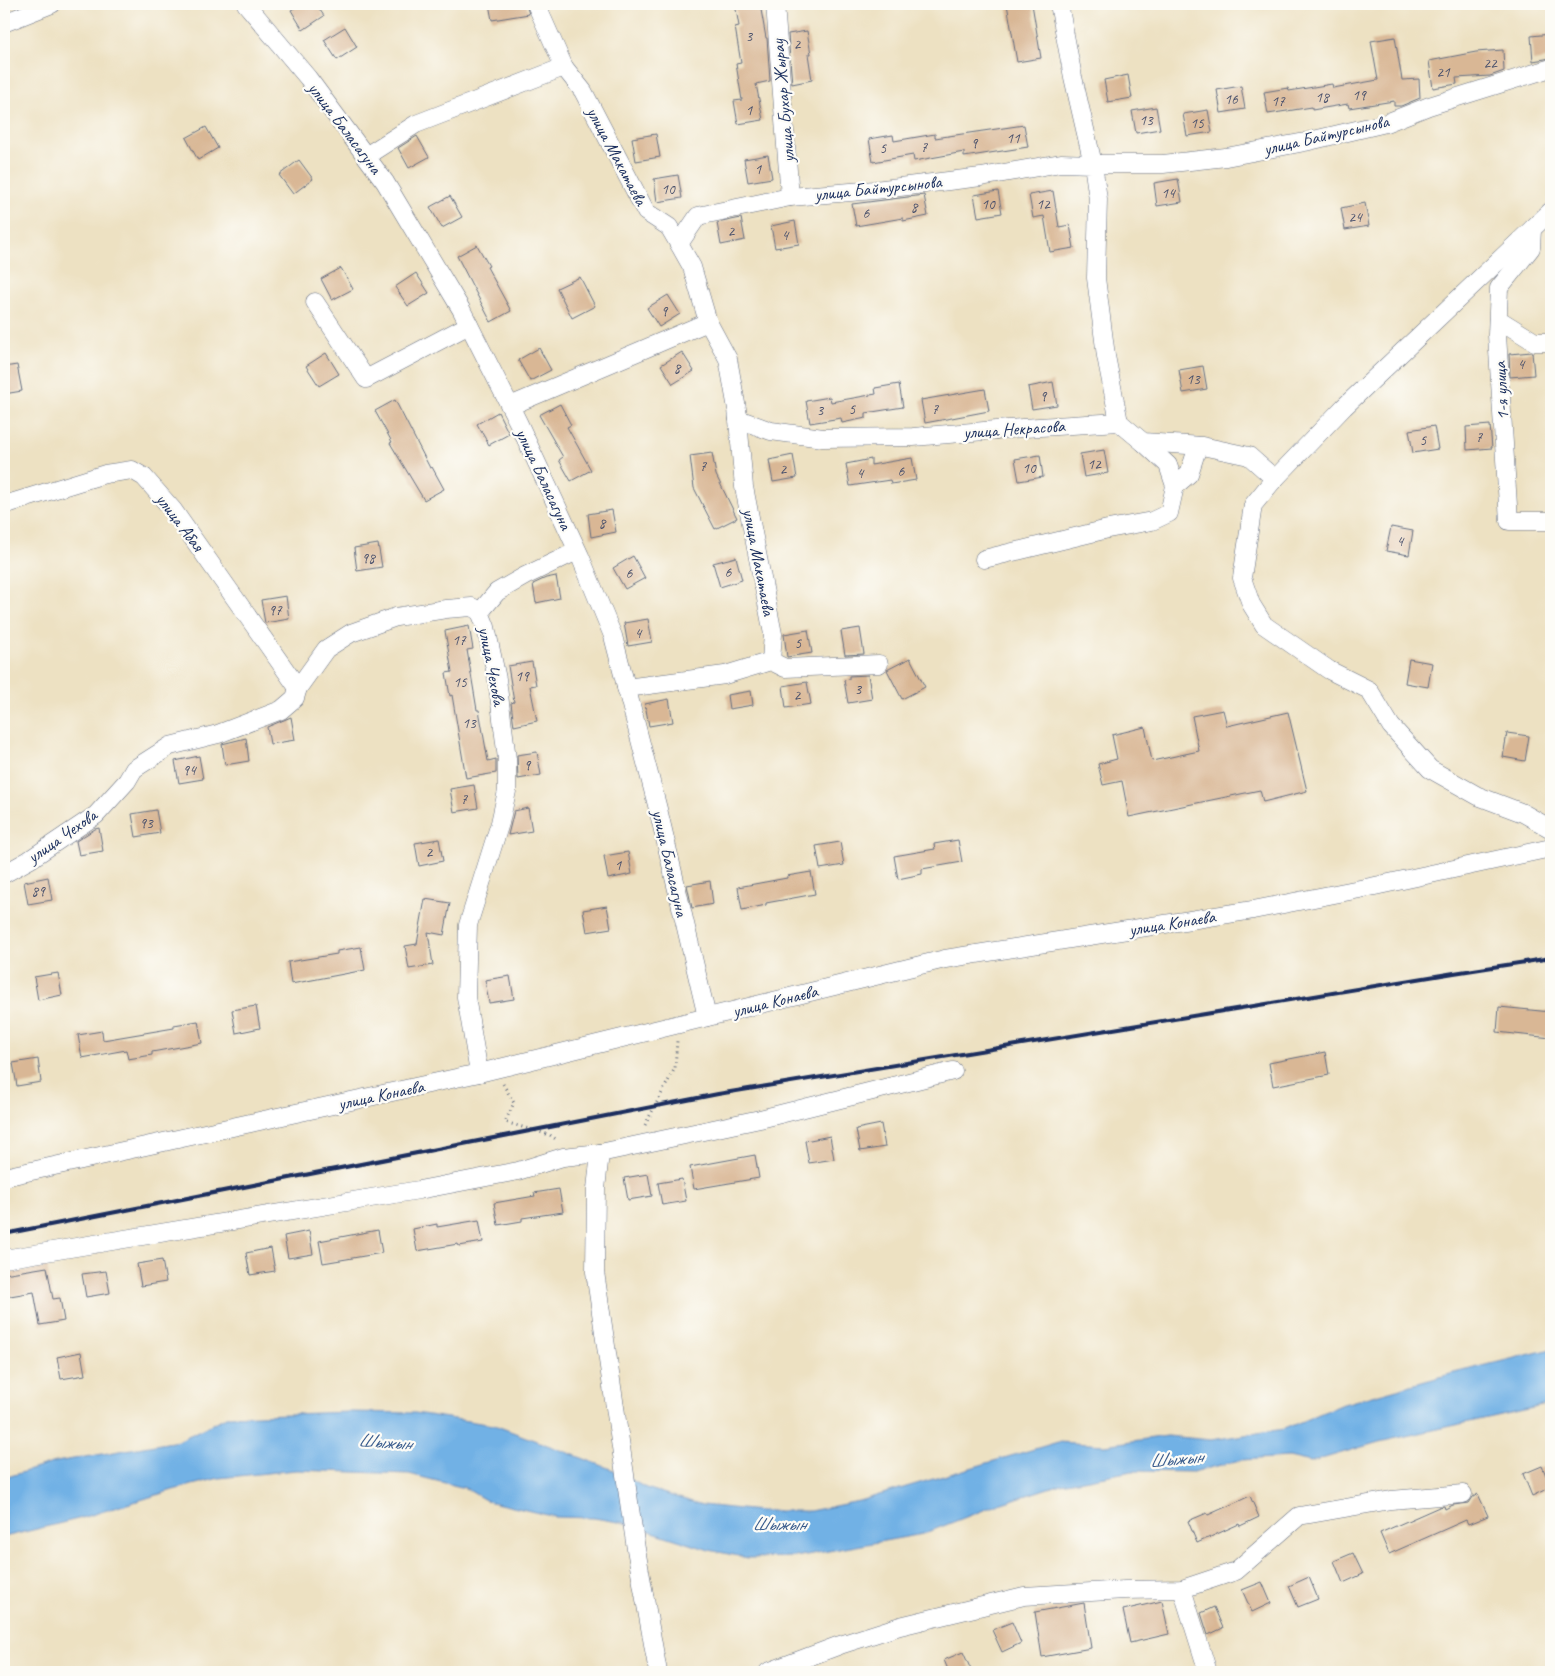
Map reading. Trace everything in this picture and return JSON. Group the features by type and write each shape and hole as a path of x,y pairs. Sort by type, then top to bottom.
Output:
{"street":[{"path":"4,23 52,4"},
{"name":"улица Баласагуна","path":"246,4 308,78 390,190 461,309 510,406 577,551 613,636 658,809 707,1017"},
{"name":"улица Макатаева","path":"536,4 564,67 582,91 646,212 669,227 692,267 708,322 728,359 738,419 744,487 773,634 771,661"},
{"name":"улица Бухар Жырау","path":"774,4 790,197"},
{"path":"984,559 1108,529 1152,521 1169,513 1175,486 1168,465 1119,422 1106,356 1096,278 1098,199 1093,164 1059,4"},
{"path":"366,156 416,124 564,67"},
{"name":"улица Байтурсынова","path":"679,244 698,216 790,197 875,190 981,177 1061,162 1163,164 1226,156 1305,142 1386,123 1429,106 1551,68"},
{"path":"1551,211 1344,407 1275,479 1253,505 1242,578 1251,604 1264,625 1329,670 1369,690 1391,726 1430,769 1478,796 1523,813 1551,829"},
{"name":"1-я улица","path":"1532,228 1531,248 1499,288 1497,335 1509,521 1551,521"},
{"path":"314,302 366,379 469,325"},
{"path":"1498,319 1535,342 1551,342"},
{"path":"510,406 708,322"},
{"name":"улица Некрасова","path":"738,419 771,430 823,438 913,437 1119,422"},
{"path":"1143,442 1198,446 1249,456 1275,479"},
{"path":"1175,486 1189,474 1198,446"},
{"name":"улица Абая","path":"4,505 104,474 132,470 144,477 173,510 298,688"},
{"path":"480,612 497,592 577,551"},
{"name":"улица Чехова","path":"4,874 30,860 96,815 127,781 134,769 170,746 218,734 281,710 295,698 298,688 326,649 351,633 396,617 472,607 480,612 486,627 497,679 506,759 507,791 500,823 468,925 466,997 485,1072"},
{"path":"626,688 726,675 771,661 785,668 879,664"},
{"name":"улица Конаева","path":"4,1178 485,1072 945,959 1253,910 1551,848"},
{"path":"4,1259 428,1188 518,1171 562,1157 600,1153 760,1119 953,1071"},
{"path":"600,1153 596,1188 595,1272 636,1549 658,1672"},
{"path":"768,1672 840,1645 900,1626 1024,1596 1125,1590 1182,1589 1236,1571 1299,1516 1391,1500 1463,1494"},
{"path":"1182,1589 1208,1672"}],"path":[{"path":"645,1126 675,1068 678,1024"},
{"path":"485,1072 506,1087 514,1104 505,1122 550,1135 564,1146 572,1156"}],"water":[{"name":"Шыжын","path":"1551,1349 1551,1404 1379,1442 1311,1462 1289,1457 1241,1460 1193,1472 1132,1471 1061,1484 999,1504 923,1534 795,1557 748,1558 709,1550 625,1523 594,1518 556,1517 487,1501 465,1488 409,1474 296,1470 219,1478 78,1519 4,1537 4,1478 56,1462 178,1441 228,1416 350,1412 415,1413 494,1425 611,1469 646,1488 702,1505 760,1511 810,1511 859,1501 1058,1442 1105,1445 1167,1436 1211,1440 1284,1429 1340,1405 1454,1373"}],"building":[{"path":"301,4 316,4 324,16 303,30 291,10"},
{"path":"489,4 526,4 529,14 492,20"},
{"path":"735,4 760,4 767,38 770,81 756,84 763,120 738,124 734,101 742,100 736,64 741,63 735,27 739,26"},
{"path":"1007,4 1032,4 1041,58 1017,62"},
{"path":"345,27 357,47 337,60 324,40"},
{"path":"807,31 811,54 808,54 812,80 792,84 788,34"},
{"path":"1551,34 1551,58 1533,61 1531,36"},
{"path":"1395,37 1402,80 1419,79 1420,98 1401,106 1394,106 1394,101 1349,108 1348,104 1312,110 1312,107 1268,114 1264,92 1288,88 1289,91 1332,84 1333,88 1378,80 1371,41"},
{"path":"1503,50 1504,71 1490,76 1456,78 1457,84 1433,88 1429,61 1476,52"},
{"path":"1128,75 1132,98 1108,102 1104,80"},
{"path":"1241,86 1245,109 1221,113 1217,90"},
{"path":"1156,107 1160,129 1136,133 1132,111"},
{"path":"1208,110 1212,132 1187,136 1183,114"},
{"path":"1024,125 1028,147 964,157 964,152 914,161 913,155 873,162 869,139 893,135 894,141 935,134 935,138"},
{"path":"206,127 218,148 198,160 186,138"},
{"path":"656,134 660,157 636,161 632,138"},
{"path":"417,136 429,157 409,168 398,148"},
{"path":"768,155 772,178 748,182 744,159"},
{"path":"299,160 313,179 293,194 279,175"},
{"path":"678,175 682,198 657,202 654,179"},
{"path":"1178,179 1182,202 1157,206 1154,183"},
{"path":"998,191 1002,213 978,217 974,195"},
{"path":"1053,191 1059,227 1070,225 1074,248 1050,252 1044,216 1033,218 1029,195"},
{"path":"924,195 928,216 903,221 903,218 856,226 852,204"},
{"path":"450,196 462,217 442,228 430,207"},
{"path":"1365,203 1369,226 1345,230 1341,208"},
{"path":"741,218 745,240 721,245 717,223"},
{"path":"795,221 799,244 775,248 771,226"},
{"path":"477,245 511,311 491,322 457,256"},
{"path":"341,268 353,289 332,300 321,279"},
{"path":"416,273 429,293 408,306 395,287"},
{"path":"580,277 595,306 572,318 557,288"},
{"path":"668,295 680,314 659,327 647,308"},
{"path":"539,348 551,370 530,381 518,360"},
{"path":"682,352 694,371 673,384 661,365"},
{"path":"1532,352 1534,375 1510,377 1509,354"},
{"path":"326,353 339,374 319,386 306,366"},
{"path":"17,365 22,391 4,394 4,367"},
{"path":"1203,366 1207,389 1183,393 1179,370"},
{"path":"1053,382 1057,405 1032,409 1028,387"},
{"path":"899,384 903,407 866,413 866,418 842,423 841,418 810,423 806,401 830,397 831,402 876,394 875,388"},
{"path":"985,389 989,411 925,423 921,400"},
{"path":"395,400 430,468 432,467 444,489 424,500 390,443 392,442 375,411"},
{"path":"560,404 571,425 567,427 591,470 571,481 559,460 563,457 539,415"},
{"path":"498,412 509,434 489,445 477,424"},
{"path":"1490,425 1492,448 1467,450 1466,427"},
{"path":"1434,426 1438,449 1413,453 1409,430"},
{"path":"1104,450 1108,473 1084,477 1080,454"},
{"path":"712,453 716,475 737,518 715,529 694,488 690,456"},
{"path":"793,455 797,478 773,482 769,460"},
{"path":"1040,455 1043,477 1019,481 1015,459"},
{"path":"912,458 916,480 891,484 890,480 850,486 846,464 871,459 871,465"},
{"path":"612,510 616,532 591,537 588,514"},
{"path":"1391,527 1413,531 1409,555 1386,551"},
{"path":"378,544 382,567 357,571 354,548"},
{"path":"633,556 645,578 625,589 613,568"},
{"path":"736,557 742,580 720,587 713,563"},
{"path":"556,576 560,598 536,603 533,584"},
{"path":"286,596 289,619 265,623 261,600"},
{"path":"648,619 652,642 628,646 624,623"},
{"path":"469,626 473,649 467,650 477,710 479,710 488,761 496,759 496,773 466,778 452,695 450,696 446,673 452,672 445,631"},
{"path":"860,628 864,654 845,655 841,631"},
{"path":"808,630 812,653 787,657 784,634"},
{"path":"910,658 925,687 902,699 887,670"},
{"path":"1409,659 1432,663 1428,687 1405,683"},
{"path":"532,662 536,685 530,686 537,721 514,726 511,703 514,702 508,666"},
{"path":"868,675 872,699 848,703 844,680 849,679 849,676"},
{"path":"807,682 811,704 786,708 783,686"},
{"path":"751,691 753,705 729,709 727,695"},
{"path":"669,699 673,722 649,726 645,704"},
{"path":"1223,710 1227,726 1288,712 1307,791 1263,802 1260,790 1129,817 1122,781 1103,785 1098,764 1117,759 1112,735 1145,727 1152,761 1199,751 1192,716"},
{"path":"291,717 295,740 270,744 267,727"},
{"path":"1507,733 1529,736 1525,761 1503,757"},
{"path":"246,738 249,761 225,765 222,744"},
{"path":"537,752 541,775 518,779 517,755"},
{"path":"199,756 203,779 179,783 175,761"},
{"path":"474,785 478,808 454,812 450,789"},
{"path":"528,808 532,831 508,835 514,811"},
{"path":"156,810 160,833 136,837 132,814"},
{"path":"99,828 103,851 79,855 76,841"},
{"path":"439,839 443,861 419,866 415,843"},
{"path":"958,840 962,862 922,869 922,874 898,879 894,856 935,849 934,844"},
{"path":"840,842 844,865 820,869 816,846"},
{"path":"628,852 632,874 608,879 604,856"},
{"path":"811,872 815,894 766,903 766,905 742,910 738,887"},
{"path":"48,877 52,900 28,904 24,882"},
{"path":"710,881 713,904 692,908 687,885"},
{"path":"425,899 450,903 444,935 428,932 433,965 409,969 405,946 417,944"},
{"path":"607,906 611,928 587,932 583,910"},
{"path":"361,947 365,970 291,984 288,962 337,954 337,951"},
{"path":"58,973 62,995 38,1000 34,977"},
{"path":"510,976 514,999 489,1003 485,980"},
{"path":"256,1006 260,1028 236,1033 232,1010"},
{"path":"1499,1007 1551,1012 1551,1038 1497,1032"},
{"path":"198,1021 202,1043 152,1052 152,1055 128,1059 126,1050 82,1058 78,1035 102,1031 103,1040 174,1028 174,1025"},
{"path":"1325,1052 1329,1075 1273,1086 1269,1063"},
{"path":"38,1059 41,1082 17,1086 13,1063"},
{"path":"881,1124 885,1147 860,1151 856,1129"},
{"path":"830,1136 834,1159 809,1163 805,1141"},
{"path":"755,1155 759,1178 694,1189 690,1167"},
{"path":"648,1174 652,1196 628,1200 624,1178"},
{"path":"682,1179 686,1201 662,1205 658,1183"},
{"path":"559,1189 563,1212 522,1218 522,1221 498,1225 494,1203 535,1196 534,1193"},
{"path":"479,1220 483,1242 417,1251 413,1229 437,1224 437,1227"},
{"path":"378,1230 382,1253 323,1263 319,1241"},
{"path":"309,1231 313,1254 288,1258 284,1236"},
{"path":"271,1248 275,1271 250,1275 246,1253"},
{"path":"162,1260 166,1282 141,1286 137,1264"},
{"path":"47,1267 53,1299 60,1298 64,1321 40,1325 34,1292 4,1297 4,1274"},
{"path":"106,1271 110,1293 86,1297 82,1274"},
{"path":"81,1352 85,1375 61,1379 57,1357"},
{"path":"1542,1466 1551,1487 1532,1496 1523,1474"},
{"path":"1478,1494 1488,1516 1468,1524 1466,1520 1389,1554 1380,1533 1439,1507 1444,1506 1445,1509 1453,1505 1469,1503"},
{"path":"1250,1496 1259,1517 1197,1543 1188,1521 1207,1513 1208,1515"},
{"path":"1353,1553 1363,1574 1343,1583 1334,1561"},
{"path":"1309,1577 1318,1599 1298,1607 1289,1586"},
{"path":"1262,1582 1271,1603 1252,1612 1242,1590"},
{"path":"1162,1601 1169,1634 1130,1643 1123,1610"},
{"path":"1084,1603 1091,1648 1042,1657 1035,1612"},
{"path":"1214,1607 1223,1628 1208,1635 1201,1613"},
{"path":"1012,1622 1021,1643 1002,1652 992,1630"},
{"path":"963,1652 972,1672 949,1672 944,1660"}],"railway":[{"path":"4,1234 718,1094 1551,958"}]}
